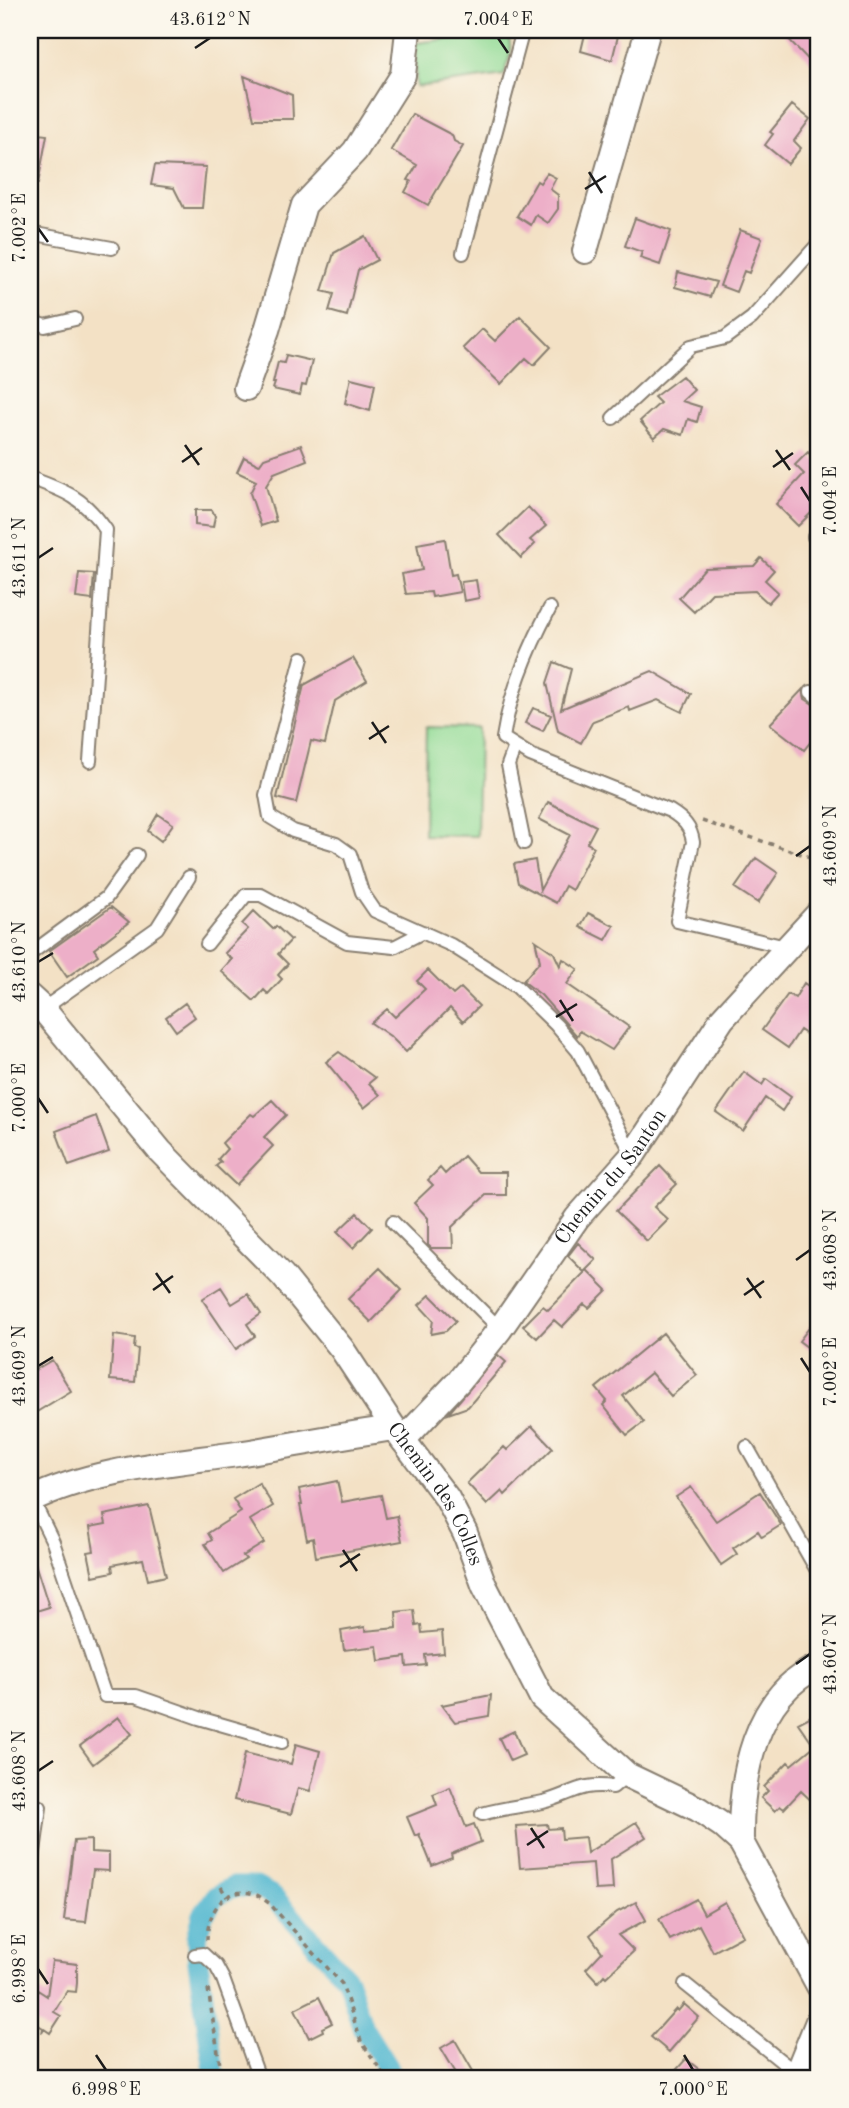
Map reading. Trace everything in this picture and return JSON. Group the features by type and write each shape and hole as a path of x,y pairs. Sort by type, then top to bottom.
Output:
{"street":[{"path":"392,30 413,30"},
{"path":"585,251 648,30"},
{"path":"246,388 267,330 304,205 355,151 403,75 408,31"},
{"name":"Chemin du Santon","path":"399,1434 459,1381 577,1218 633,1155 722,1019 819,912"},
{"name":"Chemin des Colles","path":"36,1003 160,1151 283,1276 342,1349 399,1434 447,1498 465,1533 484,1585 542,1698 627,1775 698,1809 741,1842 819,1986"},
{"path":"36,1495 132,1469 332,1436 399,1434"},
{"path":"741,1842 740,1812 756,1737 785,1689 819,1666"},
{"path":"795,2076 819,2019"}],"lane":[{"path":"463,253 523,30"},
{"path":"30,233 112,248"},
{"path":"613,418 691,346 724,338 752,318 819,243"},
{"path":"30,321 45,326 75,319"},
{"path":"30,478 65,491 93,512 106,530 90,761"},
{"path":"550,608 533,639 507,711 503,738 530,755 682,818 692,832 693,842 677,921 786,947"},
{"path":"302,658 266,795 270,817 293,831 336,844 350,854 362,892 375,911 450,945 517,987 578,1051 633,1155"},
{"path":"515,746 508,765 524,843"},
{"path":"30,954 106,898 137,855"},
{"path":"36,1003 158,928 189,877"},
{"path":"207,944 246,895 261,895 347,942 394,947 423,932"},
{"path":"393,1222 499,1329"},
{"path":"747,1447 819,1574"},
{"path":"36,1495 105,1696 135,1696 282,1742"},
{"path":"482,1814 545,1801 596,1784 613,1787 627,1775"},
{"path":"30,1882 40,1807"},
{"path":"202,1956 223,1979 259,2078"},
{"path":"685,1984 795,2076"}],"path":[{"path":"686,824 701,820 819,860"},
{"path":"222,1888 226,1896"},
{"path":"222,2078 202,1956 211,1916 220,1901 226,1896 254,1894 269,1903 342,1984 361,2041 386,2078"}],"green space":[{"path":"508,31 511,52 504,75 416,87 416,43"},
{"path":"426,727 479,728 477,836 424,835"}],"building":[{"path":"586,30 618,36 612,60 581,51"},
{"path":"780,30 819,30 819,71"},
{"path":"244,76 292,95 293,119 254,119"},
{"path":"792,105 810,119 794,141 801,148 788,164 765,145 773,134 770,132"},
{"path":"412,114 452,135 454,141 463,146 428,205 405,192 411,181 408,180 417,165 391,150"},
{"path":"30,133 47,135 38,184 30,183"},
{"path":"155,165 206,167 202,208 184,208 174,188 151,185"},
{"path":"547,173 556,178 550,189 558,195 558,209 548,223 536,215 531,225 517,216 537,181 540,183"},
{"path":"635,218 671,231 660,265 640,258 642,252 625,246"},
{"path":"740,230 762,238 749,273 744,271 736,292 720,286"},
{"path":"365,236 377,260 358,270 347,316 329,311 334,294 322,291 334,253"},
{"path":"678,272 716,282 710,297 675,287"},
{"path":"520,316 551,347 534,365 526,358 501,384 463,348 482,329 495,341"},
{"path":"286,355 312,361 306,386 302,385 300,395 273,389 278,362 284,363"},
{"path":"682,376 694,390 682,401 701,407 697,422 688,419 683,435 664,429 654,438 640,421 660,403 654,397"},
{"path":"351,378 375,384 370,411 345,403"},
{"path":"301,445 307,460 274,473 266,486 276,521 261,526 250,493 256,481 237,472 244,457 259,465 264,458"},
{"path":"808,452 816,461 819,458 819,505 798,526 776,504 804,474 795,465"},
{"path":"528,507 546,526 530,540 535,544 521,558 499,535"},
{"path":"195,510 212,510 215,516 213,527 195,525"},
{"path":"445,539 451,575 456,574 460,592 432,597 431,592 406,594 402,574 422,570 417,544"},
{"path":"761,558 774,570 765,580 778,592 768,603 755,591 712,593 694,612 679,598 705,568 754,566"},
{"path":"79,573 94,574 92,600 76,598"},
{"path":"476,580 479,598 464,601 461,582"},
{"path":"353,658 367,681 335,701 325,744 311,741 296,803 277,798 304,685"},
{"path":"554,662 571,669 561,709 652,671 691,694 682,712 658,700 630,711 629,707 593,721 581,743 558,731 547,683"},
{"path":"803,689 805,699 819,708 819,731 804,750 770,724"},
{"path":"533,708 551,715 543,731 525,723"},
{"path":"548,802 596,826 587,843 594,847 572,890 565,886 556,903 518,883 514,864 535,860 540,890 570,835 539,819"},
{"path":"158,814 173,824 161,841 148,831"},
{"path":"756,858 778,873 758,903 735,888"},
{"path":"111,907 129,922 94,949 98,955 67,977 49,951"},
{"path":"254,911 273,929 276,926 291,940 278,954 288,964 278,975 282,979 268,994 264,990 254,1001 221,971 232,959 225,953 248,929 242,924"},
{"path":"588,913 614,926 606,940 580,927"},
{"path":"535,940 554,953 560,966 563,959 578,969 567,984 629,1027 612,1050 580,1031 577,1036 541,995 523,981 540,961"},
{"path":"428,970 453,995 461,988 479,1006 463,1022 450,1008 406,1052 390,1036 371,1023 387,1009 395,1017 425,989 417,981"},
{"path":"804,983 819,994 819,1021 809,1036 800,1030 788,1048 762,1030 788,994 795,998"},
{"path":"185,1003 195,1017 176,1031 166,1017"},
{"path":"339,1052 375,1078 369,1083 380,1095 364,1108 326,1062"},
{"path":"744,1072 762,1085 766,1079 791,1097 782,1111 765,1098 743,1131 716,1112"},
{"path":"272,1100 286,1115 264,1137 273,1146 236,1185 216,1166 221,1162 218,1159 227,1149 222,1143 251,1114 254,1116"},
{"path":"96,1116 109,1152 69,1166 56,1131"},
{"path":"464,1156 478,1172 506,1172 506,1195 486,1195 452,1227 453,1248 431,1248 428,1245 428,1218 414,1203 433,1185 428,1180 440,1168 445,1174"},
{"path":"660,1166 677,1184 654,1207 668,1220 647,1241 616,1211"},
{"path":"357,1213 372,1228 353,1248 337,1232"},
{"path":"578,1243 596,1260 584,1272 568,1256"},
{"path":"380,1268 402,1290 371,1322 348,1299"},
{"path":"587,1270 607,1290 589,1308 584,1304 562,1327 554,1320 537,1338 523,1326 543,1306 548,1310"},
{"path":"221,1287 232,1304 248,1294 261,1314 247,1324 255,1336 236,1349 202,1299"},
{"path":"430,1295 456,1321 446,1331 431,1334 433,1320 419,1305"},
{"path":"819,1315 819,1356 799,1341"},
{"path":"663,1333 697,1375 671,1396 651,1373 623,1396 644,1422 627,1435 603,1405 607,1401 596,1388"},
{"path":"114,1335 135,1338 134,1348 138,1349 135,1382 110,1380"},
{"path":"498,1355 506,1362 468,1407 448,1414"},
{"path":"52,1360 71,1391 30,1416 30,1373"},
{"path":"532,1426 553,1448 505,1495 502,1491 487,1505 467,1483 504,1447 507,1450"},
{"path":"337,1481 342,1502 381,1495 386,1518 397,1516 402,1541 316,1557 313,1538 307,1540 299,1489"},
{"path":"259,1483 273,1506 250,1520 264,1543 243,1556 246,1559 224,1573 205,1544 212,1540 208,1533 241,1512 233,1499"},
{"path":"691,1487 716,1521 760,1492 781,1525 762,1537 758,1531 733,1548 737,1554 721,1565 676,1497"},
{"path":"149,1506 166,1576 148,1580 143,1559 112,1565 113,1572 93,1576 88,1552 94,1551 90,1527 106,1524 104,1515"},
{"path":"33,1557 49,1607 30,1613 30,1558"},
{"path":"414,1610 416,1626 421,1625 422,1633 442,1631 444,1653 425,1655 426,1665 407,1667 406,1657 379,1661 377,1646 344,1650 341,1631 365,1627 365,1631 397,1628 396,1612"},
{"path":"491,1695 489,1716 455,1722 442,1705"},
{"path":"819,1712 819,1808 801,1791 784,1809 780,1806 775,1811 761,1798 768,1791 764,1787 788,1762 791,1765 814,1746 798,1723"},
{"path":"118,1717 132,1734 93,1764 80,1746"},
{"path":"514,1731 524,1755 510,1761 499,1738"},
{"path":"296,1744 320,1751 310,1791 298,1788 291,1814 234,1800 245,1753 291,1764"},
{"path":"450,1787 466,1827 474,1824 481,1842 451,1854 452,1858 432,1866 419,1834 415,1836 407,1817 437,1805 433,1794"},
{"path":"636,1822 646,1837 611,1859 613,1889 595,1890 593,1863 520,1868 516,1826 547,1824 548,1829 561,1828 562,1839 585,1837 587,1853"},
{"path":"91,1840 91,1852 109,1853 109,1871 93,1870 86,1922 64,1920 74,1841"},
{"path":"696,1899 704,1914 725,1902 743,1936 713,1952 699,1925 670,1940 659,1919"},
{"path":"636,1902 646,1920 618,1935 634,1951 598,1982 586,1969 602,1952 590,1935 617,1912"},
{"path":"52,1961 77,1964 76,1992 67,1991 54,2012 61,2016 50,2033 44,2029 42,2033 43,2028 30,2020 30,1985 47,1996"},
{"path":"319,1997 332,2023 309,2038 295,2009"},
{"path":"684,2004 699,2017 669,2052 651,2037 676,2009 678,2011"},
{"path":"455,2040 477,2078 459,2078 441,2048"},
{"path":"686,2059 710,2078 669,2078"}],"waterway":[{"path":"215,2078 197,1938 203,1915 215,1897 233,1887 256,1887 273,1896 347,1979 363,2028 394,2078"}]}
